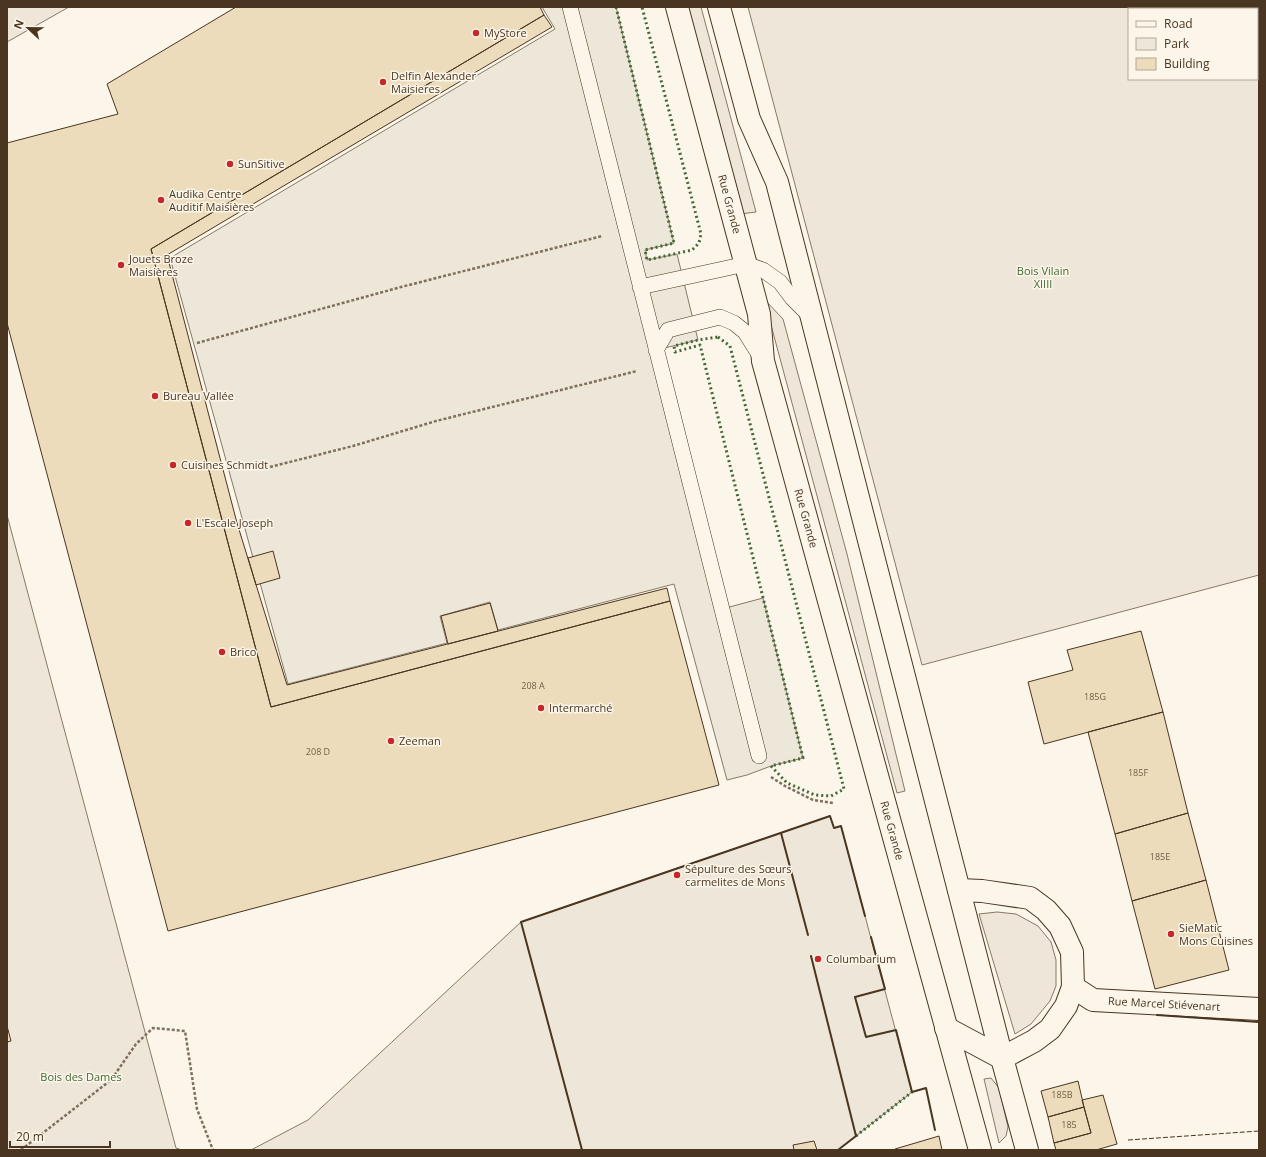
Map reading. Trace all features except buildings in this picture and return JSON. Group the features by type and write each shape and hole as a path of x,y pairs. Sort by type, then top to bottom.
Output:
{"main road":[{"name":"Rue Grande","path":"677,7 746,264 758,314 763,361 980,1150"},
{"path":"719,7 749,119 778,182 1002,1058 1027,1150"},
{"path":"960,890 982,891 1030,898 1046,910 1060,926 1072,952 1072,987 1066,1006 1050,1029 1034,1041 1002,1058"},
{"name":"Rue Marcel Stiévenart","path":"1072,987 1093,1000 1259,1009"},
{"path":"946,1028 1002,1058"}],"lane":[{"path":"570,7 758,756"},
{"path":"640,287 746,264 763,270 780,282 792,298 812,318"},
{"path":"656,350 668,330 720,317 734,323 745,332 763,361"}],"path":[{"path":"197,343 401,287 626,230"},
{"path":"270,467 353,446 436,421 660,365"},
{"path":"758,756 761,770 785,786 813,800 833,803"},
{"path":"21,1150 111,1080 136,1044 153,1028 185,1031 197,1109 213,1150"}],"green space":[{"path":"7,7 69,7 7,42"},
{"path":"685,7 701,7 756,212 740,214"},
{"name":"Bois Vilain XIIII","path":"748,7 1259,7 1259,575 922,665"},
{"path":"764,299 783,319 847,554 905,791 897,793"},
{"name":"Bois des Dames","path":"7,515 176,1148 182,1150 7,1150"},
{"path":"830,816 834,828 841,826 912,1092 838,1150 251,1150 308,1120 521,922"},
{"path":"997,912 1016,914 1038,926 1051,942 1056,960 1056,986 1050,1001 1031,1024 1015,1034 979,914"},
{"path":"991,1078 999,1088 1008,1127 1006,1136 999,1143 984,1079"}],"shaded area":[{"path":"542,7 616,7 674,243 645,250 647,260 677,254 698,340 656,350 722,609 763,598 803,758 771,766 747,775 727,780 674,584 498,630 490,602 440,616 447,643 288,684 170,258 555,29"}],"hedge":[{"path":"616,7 674,243 645,250 647,260 692,250 699,243 701,234 642,7"},
{"path":"718,337 730,346 844,789 831,796 815,795 787,783 771,766 803,758 700,345 675,352 674,346 718,337"},
{"path":"856,1136 912,1092"}],"fence":[{"path":"1128,1140 1259,1131"}],"wall":[{"path":"582,1150 521,922 830,816 834,828 841,826 865,916"},
{"path":"781,833 808,935"},
{"path":"871,937 885,989 855,997 866,1037 896,1030 912,1092 926,1088 935,1130"},
{"path":"811,956 856,1136 838,1150"},
{"path":"1157,1015 1259,1022"}],"place":[{"name":"MyStore","path":"476,33"},
{"name":"Delfin Alexander Maisieres","path":"383,82"},
{"name":"SunSitive","path":"230,164"},
{"name":"Audika Centre Auditif Maisières","path":"161,200"},
{"name":"Jouets Broze Maisières","path":"121,265"},
{"name":"Bureau Vallée","path":"155,396"},
{"name":"Cuisines Schmidt","path":"173,465"},
{"name":"L'Escale Joseph","path":"188,523"},
{"name":"Brico","path":"222,652"},
{"name":"Intermarché","path":"541,708"},
{"name":"Zeeman","path":"391,741"},
{"name":"Sépulture des Sœurs carmelites de Mons","path":"677,875"},
{"name":"SieMatic Mons Cuisines","path":"1171,934"},
{"name":"Columbarium","path":"818,959"}]}
